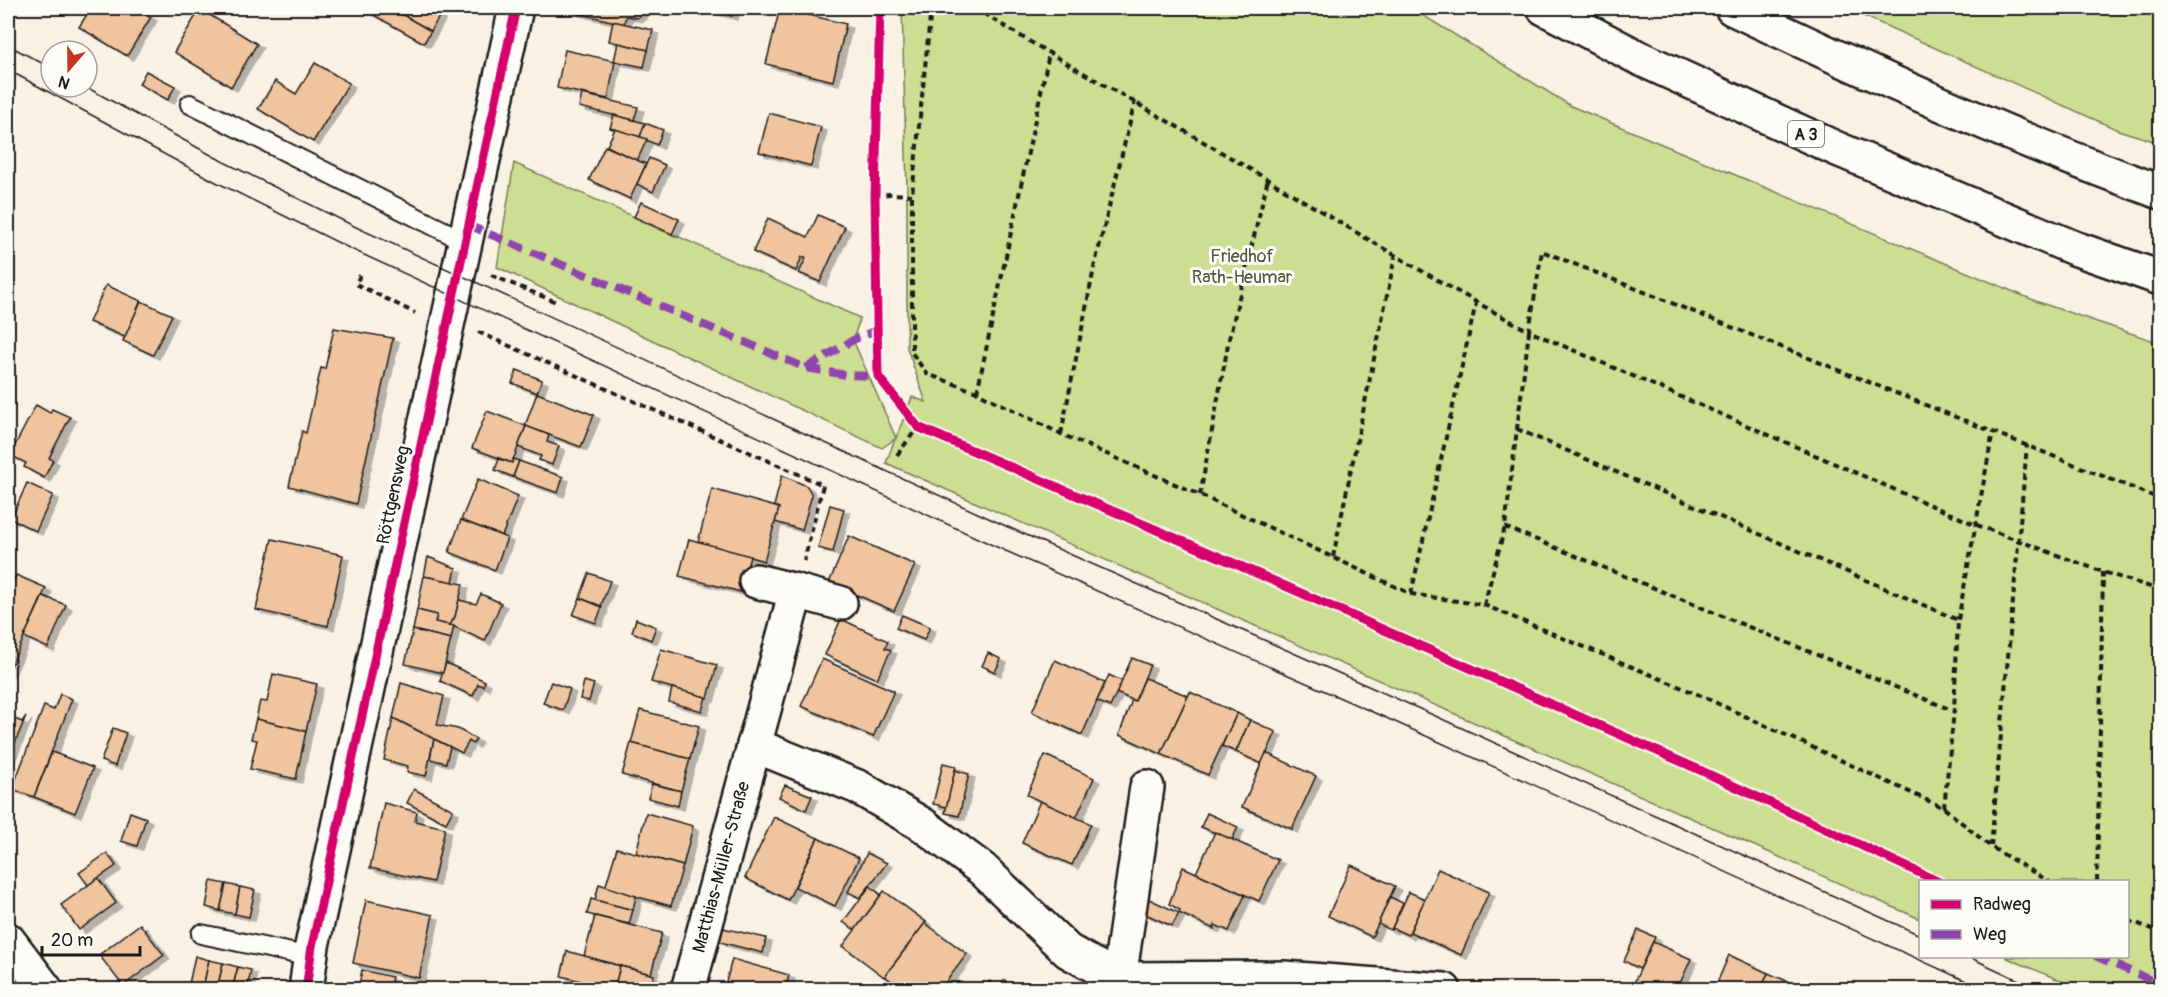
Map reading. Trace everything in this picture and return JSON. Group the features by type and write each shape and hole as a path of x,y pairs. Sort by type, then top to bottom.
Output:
{"main road":[{"name":"Röttgensweg","path":"306,990 310,957 516,8"},
{"name":"A 3","path":"1544,8 1637,57 1835,148 2074,248 2160,278"},
{"path":"1732,8 1863,70 2102,171 2160,192"},
{"path":"756,580 840,603"},
{"name":"Matthias-Müller-Straße","path":"688,990 796,591"},
{"path":"754,745 858,787 923,825 982,869 1068,951 1120,984 1284,978 1444,990"},
{"path":"1120,984 1147,787"},
{"path":"8,940 45,990"}],"lane":[{"path":"190,104 462,251"},
{"path":"201,934 310,957"}],"path":[{"path":"931,8 912,195 912,353 927,374 976,392 1061,434 1200,495 1411,594 1484,605 1697,694 1944,808 1991,847 2047,880"},
{"path":"975,8 1049,54 1135,101 1268,179 1395,257 1529,331 1974,524 2103,572 2160,590"},
{"path":"976,392 1049,54"},
{"path":"1061,434 1094,268 1135,101"},
{"path":"1200,495 1229,339 1268,179"},
{"path":"875,196 912,195"},
{"path":"462,251 556,302"},
{"path":"1484,605 1505,527 1529,331 1542,251 2160,499"},
{"path":"1333,557 1395,257"},
{"path":"360,275 356,284 823,485 796,591"},
{"path":"1411,594 1476,303"},
{"path":"897,455 918,427"},
{"path":"1517,429 1958,621"},
{"path":"1944,808 1954,711 1958,621 1992,432"},
{"path":"1991,847 2027,445"},
{"path":"1505,527 1954,711"},
{"path":"2097,880 2103,572"},
{"path":"2129,921 2160,932"}],"green space":[{"name":"Friedhof Rath-Heumar","path":"902,8 1411,8 1571,106 2038,302 2160,343 2160,989 2080,989 2007,958 2129,958 2129,880 1919,880 1919,919 886,463 895,439 882,448 497,267 514,163 860,318 853,340 896,438 912,397 926,402 907,348 907,189"},
{"path":"1846,8 2160,8 2160,143 2118,130"}],"building":[{"path":"91,8 135,8 151,17 127,56 79,27"},
{"path":"361,8 391,8 431,31 424,43"},
{"path":"391,8 444,8 431,31"},
{"path":"574,8 643,8 641,15 637,18 626,16 624,24 573,12"},
{"path":"701,8 733,8 732,16"},
{"path":"780,8 846,24 833,81 766,64"},
{"path":"200,9 257,44 231,87 174,52"},
{"path":"613,21 653,30 648,50 609,41"},
{"path":"618,43 648,50 644,67 614,61"},
{"path":"565,50 615,61 608,99 557,88"},
{"path":"315,63 349,83 313,142 258,109 275,81 296,94"},
{"path":"146,71 175,86 168,100 139,84"},
{"path":"582,94 638,107 634,120 579,107"},
{"path":"769,113 821,127 811,166 759,152"},
{"path":"614,115 645,123 640,137 610,128"},
{"path":"645,123 663,130 657,145 640,137"},
{"path":"615,129 647,139 637,161 607,146"},
{"path":"605,146 646,164 630,199 589,180"},
{"path":"649,158 665,165 653,192 637,184"},
{"path":"641,202 679,219 672,234 634,217"},
{"path":"818,215 845,227 820,282 799,273 806,258 802,257 796,271 753,252 768,218 808,237"},
{"path":"106,285 141,301 125,337 89,322"},
{"path":"141,301 172,315 153,355 123,341"},
{"path":"334,328 393,338 356,504 289,486 302,431 306,433 321,368 325,369"},
{"path":"517,370 542,380 537,393 512,383"},
{"path":"537,393 594,415 581,447 525,426"},
{"path":"36,405 50,413 52,409 70,417 49,458 53,460 44,478 24,467 26,463 10,455"},
{"path":"487,411 526,426 512,463 472,448"},
{"path":"526,426 549,435 547,442 559,446 552,465 539,460 541,456 518,447"},
{"path":"499,459 512,463 513,459 519,461 513,477 495,470"},
{"path":"519,461 563,477 558,493 513,477"},
{"path":"782,475 807,486 812,495 802,530 775,522 779,508 774,506"},
{"path":"478,479 518,496 502,536 461,520"},
{"path":"27,483 53,495 36,531 11,519"},
{"path":"712,489 779,508 764,561 698,542"},
{"path":"830,505 844,509 833,552 818,548"},
{"path":"461,520 507,538 495,570 449,552"},
{"path":"849,536 915,565 894,611 829,583"},
{"path":"272,539 343,555 328,626 256,610"},
{"path":"689,539 750,556 741,592 679,576"},
{"path":"428,557 456,568 453,582 424,576"},
{"path":"589,573 610,581 601,606 580,598"},
{"path":"16,575 46,588 8,673 8,594"},
{"path":"424,576 463,584 455,617 450,625 435,622 437,615 417,610"},
{"path":"481,594 501,603 485,641 450,625 455,617 459,600 476,604"},
{"path":"43,596 66,605 48,648 24,637"},
{"path":"580,598 602,607 596,623 573,615"},
{"path":"417,610 437,615 435,622 454,626 451,639 413,630"},
{"path":"902,615 930,627 924,640 896,628"},
{"path":"636,619 656,627 651,640 632,632"},
{"path":"841,619 888,641 885,648 891,650 877,679 825,655"},
{"path":"413,630 451,639 443,673 405,664"},
{"path":"661,649 717,665 708,698 651,682"},
{"path":"988,653 1001,659 995,672 982,666"},
{"path":"1132,658 1150,665 1135,701 1116,693"},
{"path":"822,659 894,691 873,737 801,706"},
{"path":"1055,660 1105,683 1082,735 1032,712"},
{"path":"446,663 485,681 483,686 478,684 473,696 440,681"},
{"path":"273,674 317,684 306,731 256,719 260,701 267,702"},
{"path":"1109,675 1122,681 1110,707 1097,701"},
{"path":"1145,678 1188,696 1161,754 1119,735 1132,700 1135,701"},
{"path":"584,681 594,684 589,701 580,699"},
{"path":"551,682 570,689 563,710 543,703"},
{"path":"401,683 444,696 437,725 458,729 476,739 473,744 469,741 462,753 393,718"},
{"path":"672,688 706,697 702,711 669,702"},
{"path":"1190,692 1237,713 1208,775 1161,754"},
{"path":"60,694 72,699 34,797 12,789 44,706 54,710"},
{"path":"640,710 699,726 690,759 631,743"},
{"path":"1237,713 1250,720 1236,752 1222,746"},
{"path":"8,716 22,722 26,716 8,760"},
{"path":"393,718 434,739 426,776 407,772 408,766 384,760"},
{"path":"256,719 306,731 296,779 250,769 257,740 251,739"},
{"path":"1250,720 1276,732 1262,764 1236,752"},
{"path":"113,728 126,733 115,766 101,761"},
{"path":"434,739 450,747 446,763 430,759"},
{"path":"631,743 690,759 681,791 622,775"},
{"path":"52,752 93,768 75,813 34,797"},
{"path":"1266,753 1316,776 1292,829 1242,807"},
{"path":"1045,755 1094,778 1076,818 1027,795"},
{"path":"943,763 956,766 947,807 933,804"},
{"path":"955,770 969,774 959,816 945,813"},
{"path":"652,784 681,791 678,806 648,798"},
{"path":"785,785 812,796 806,810 779,797"},
{"path":"414,789 453,810 446,823 407,803"},
{"path":"1040,801 1091,824 1072,865 1022,843"},
{"path":"384,803 417,812 415,821 445,828 433,882 370,868"},
{"path":"130,812 146,818 137,846 121,841"},
{"path":"646,813 693,826 683,866 636,853"},
{"path":"1207,813 1238,827 1232,840 1201,827"},
{"path":"774,817 818,838 788,900 745,878"},
{"path":"1215,832 1278,860 1259,901 1196,873"},
{"path":"818,838 859,858 835,906 795,887"},
{"path":"617,848 683,866 671,906 605,888"},
{"path":"107,853 116,866 88,885 79,873"},
{"path":"867,853 887,863 860,898 848,892"},
{"path":"1351,865 1395,886 1372,937 1328,916"},
{"path":"1183,867 1245,895 1229,931 1215,925 1214,929 1179,913 1180,910 1169,904"},
{"path":"1438,869 1489,892 1461,955 1410,932"},
{"path":"98,878 116,903 79,930 61,905"},
{"path":"211,881 226,884 220,911 206,907"},
{"path":"226,884 240,887 235,914 220,911"},
{"path":"599,884 636,896 633,910 595,900"},
{"path":"870,886 881,895 855,930 843,922"},
{"path":"240,887 255,890 249,917 235,914"},
{"path":"884,891 926,922 884,977 843,946"},
{"path":"1409,892 1425,899 1408,935 1392,928"},
{"path":"1390,897 1403,903 1391,930 1378,924"},
{"path":"1147,898 1179,913 1172,926 1141,912"},
{"path":"591,899 633,910 629,924 587,914"},
{"path":"366,900 433,915 419,978 353,963"},
{"path":"595,916 662,933 651,974 584,956"},
{"path":"925,923 967,954 940,990 902,990 885,976"},
{"path":"140,924 164,955 123,986 99,955"},
{"path":"723,928 766,938 763,953 720,942"},
{"path":"1638,930 1655,937 1640,969 1624,961"},
{"path":"1653,942 1691,959 1677,990 1639,990 1632,987"},
{"path":"567,951 620,966 614,990 578,990 581,981 561,976"},
{"path":"1729,955 1768,973 1761,990 1714,990"},
{"path":"195,956 209,960 203,988 189,984"},
{"path":"732,959 789,975 785,990 724,990"},
{"path":"209,960 223,963 217,990 203,988"},
{"path":"223,963 238,967 232,990 217,990"},
{"path":"620,966 654,975 650,990 614,990"},
{"path":"238,967 251,970 247,990 232,990"},
{"path":"362,970 392,977 389,990 358,990"},
{"path":"1768,973 1806,989 1761,990"},
{"path":"1005,980 1013,990 980,990 990,981 995,988"}],"tram line":[{"path":"8,45 39,62"},
{"path":"8,70 214,181 349,248 999,548 1393,721 1986,990"},
{"path":"99,94 224,162 358,228 1008,527 1402,701 1919,935"},
{"path":"1971,958 2040,990"}],"marked path":[{"path":"468,225 806,368 846,375 878,376"},
{"path":"806,368 853,340 876,330"},
{"path":"2100,958 2160,984"}],"cycle path":[{"path":"306,990 312,946 516,8"},
{"path":"880,8 875,196 878,376 918,427 1238,565 1702,771 1935,880"}]}
